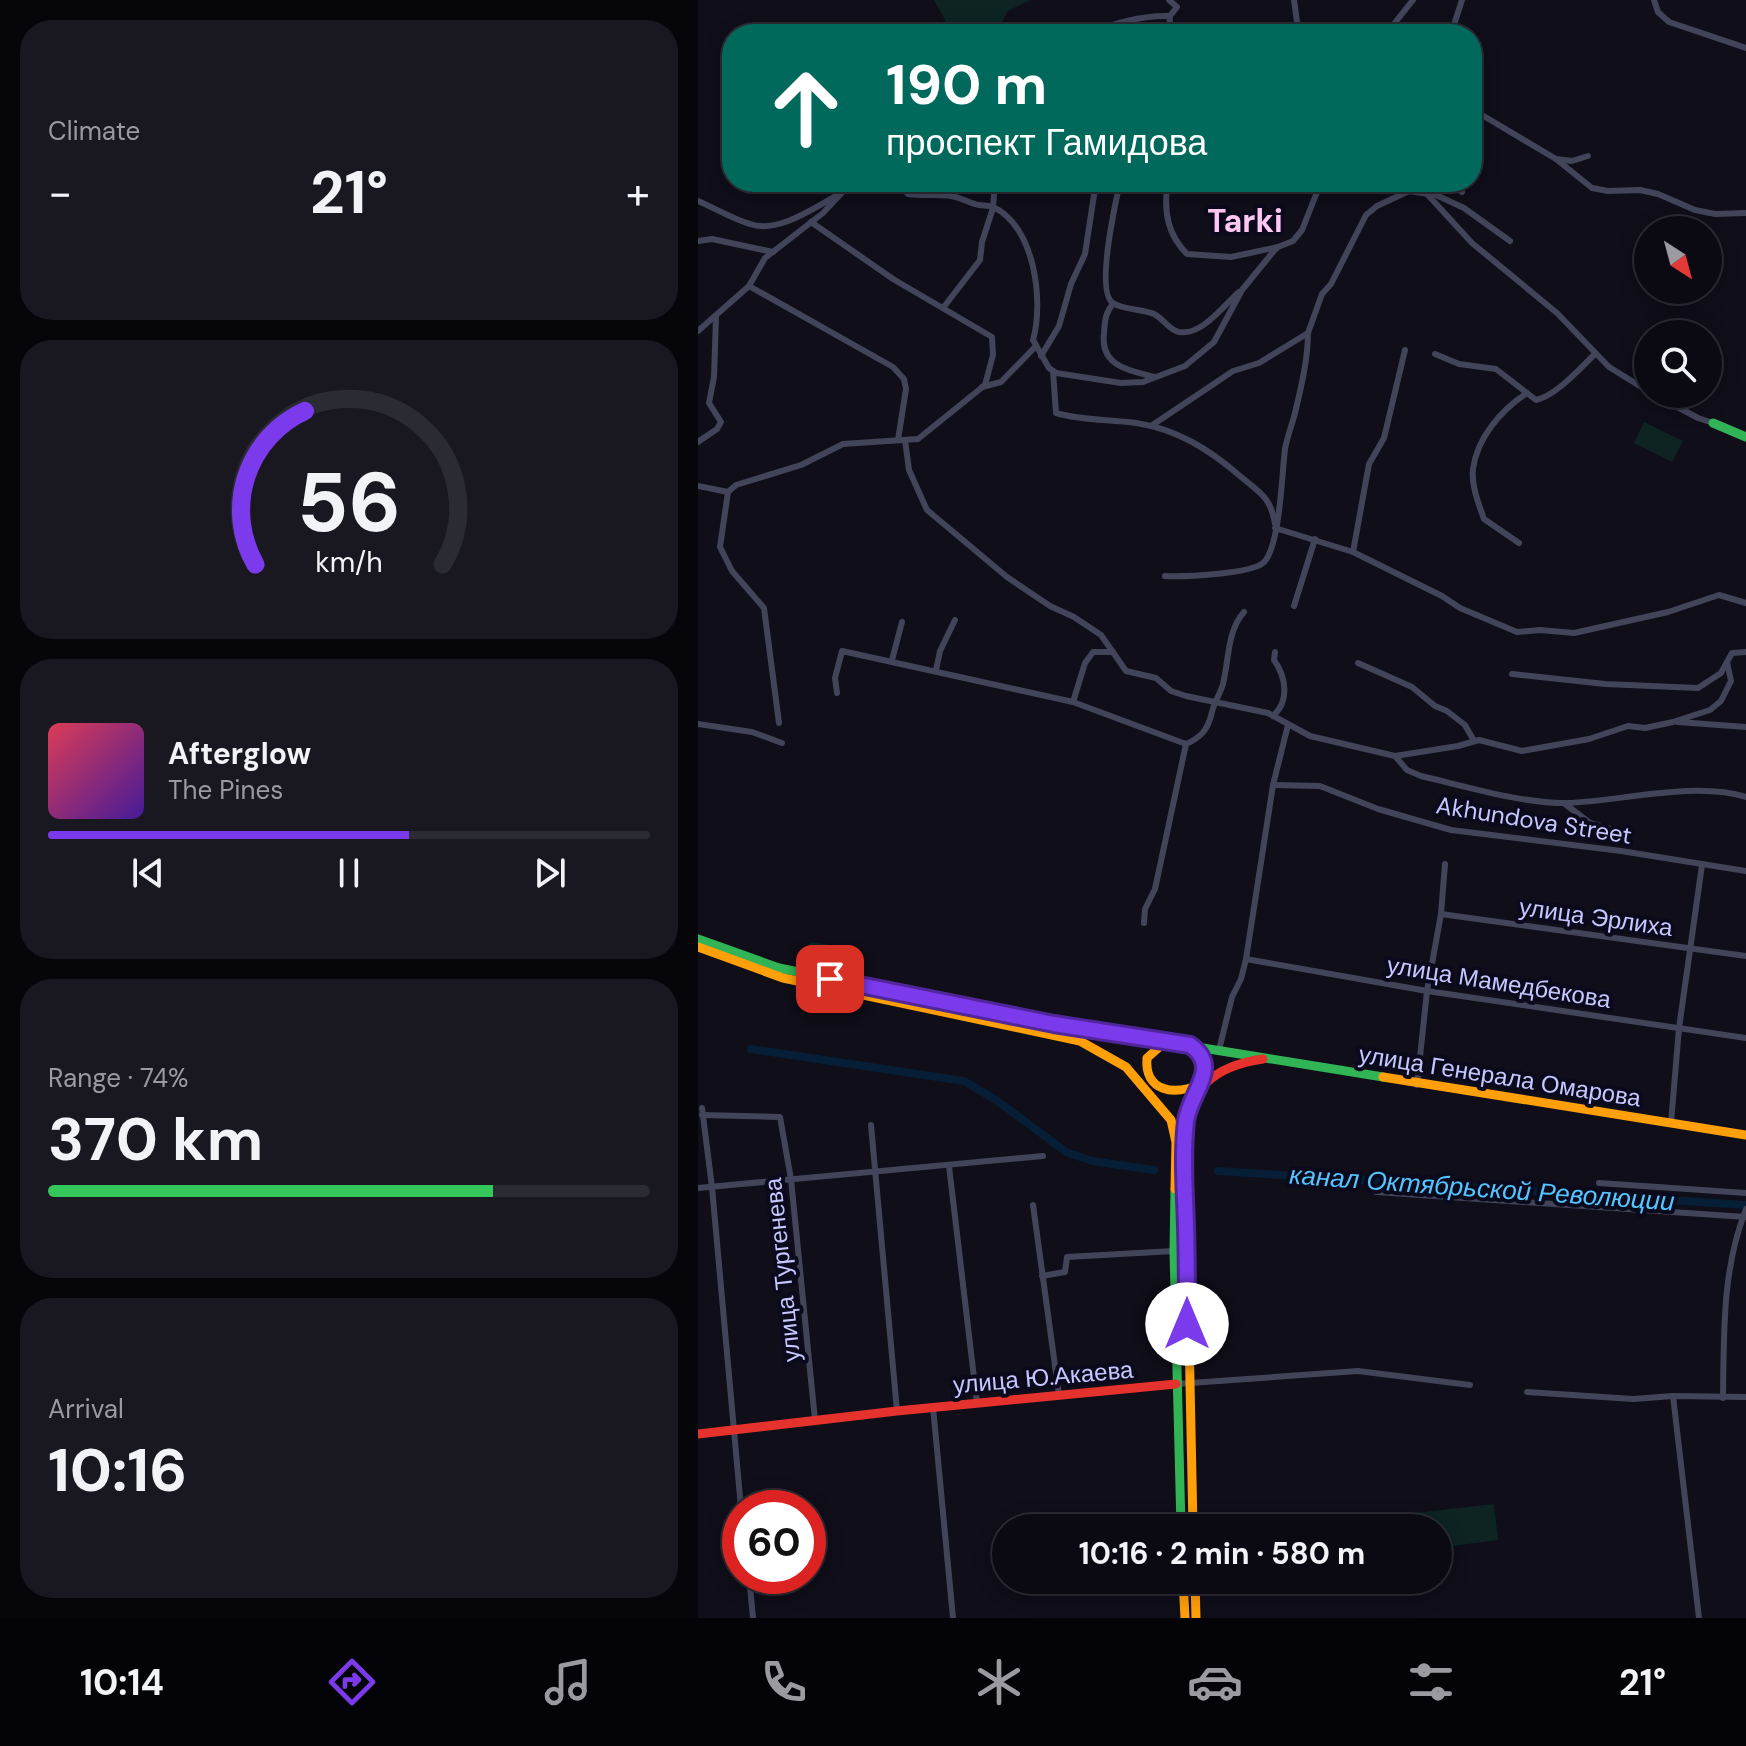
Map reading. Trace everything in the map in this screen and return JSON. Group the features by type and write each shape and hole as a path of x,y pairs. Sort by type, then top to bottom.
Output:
{"main road":[{"path":"1713,423 1746,437"},
{"path":"698,939 779,968 1034,1026"},
{"path":"698,947 783,978 1034,1026 1190,1045 1202,1056 1205,1072 1188,1111 1184,1151 1181,1514"},
{"path":"1054,1029 1116,1060 1151,1087 1175,1091 1198,1087 1251,1057"},
{"path":"1164,1043 1150,1053 1146,1071 1151,1087 1171,1120 1175,1136 1174,1251 1192,1514"},
{"name":"улица Генерала Омарова","path":"1190,1045 1746,1135"},
{"name":"улица Ю.Акаева","path":"698,1434 1182,1383"},
{"path":"1184,1594 1185,1618"},
{"path":"1195,1594 1196,1618"}],"street":[{"path":"1169,0 1177,7 1170,16 1170,24"},
{"path":"1294,0 1298,24"},
{"path":"1394,24 1413,0"},
{"path":"1454,24 1462,0"},
{"path":"1654,0 1658,12 1669,22 1746,48"},
{"path":"1114,24 1170,16"},
{"path":"1482,115 1556,159 1592,188 1649,192 1695,210 1715,214 1746,213"},
{"path":"1556,159 1572,161 1588,156"},
{"path":"906,192 955,197 993,208 1017,229 1032,258 1036,290 1033,340 1053,371 1056,413 1151,426 1212,452 1270,501 1275,528"},
{"path":"943,308 980,260 994,192"},
{"path":"1041,356 1059,326 1071,284 1085,254 1094,192"},
{"path":"1118,192 1105,261 1108,298 1113,304 1157,315 1178,332 1189,332 1200,327 1242,290 1278,247"},
{"path":"1167,192 1166,217 1176,244 1187,254 1231,257 1293,241 1302,230 1317,192"},
{"path":"1165,576 1186,577 1245,570 1264,563 1270,554 1281,501 1285,446 1303,371 1308,333 1322,294 1331,284 1366,215 1377,206 1407,192"},
{"path":"1414,192 1436,195 1464,208 1510,241"},
{"path":"698,201 752,225 770,225 803,215 843,194"},
{"path":"698,331 749,286 765,258 843,194"},
{"path":"1425,194 1472,243 1557,313 1609,367 1634,382"},
{"path":"811,222 893,279 992,337 993,355 982,387"},
{"path":"698,241 712,239 773,252"},
{"path":"749,286 893,367 904,379 906,389 902,440 909,470 927,510 1007,577 1101,635 1126,671 1156,678 1171,691 1251,708 1310,736 1395,756 1479,740 1522,751 1589,739 1628,726 1645,728 1673,722 1710,710 1721,701 1731,681 1727,662"},
{"path":"1053,371 1121,383 1143,382 1185,366 1214,342 1242,290"},
{"path":"1113,304 1106,312 1102,346 1109,359 1125,369 1156,377"},
{"path":"698,442 717,429 721,422 709,403 714,377 716,317"},
{"path":"1151,426 1233,371 1259,363 1308,333"},
{"path":"779,723 764,608 732,571 720,547 728,492 736,485 801,465 843,444 918,439 982,387 1001,382 1036,346"},
{"path":"1353,552 1369,464 1384,438 1405,350"},
{"path":"1435,354 1459,364 1496,369 1536,400 1542,399 1595,354"},
{"path":"1519,543 1484,519 1473,471 1479,450 1501,412 1527,393"},
{"path":"1680,408 1713,423"},
{"path":"698,486 728,492"},
{"path":"1275,528 1353,552 1460,608 1517,632 1574,633 1668,612 1719,595 1746,603"},
{"path":"1294,606 1315,539"},
{"path":"837,693 835,678 842,651 1073,702 1186,744 1200,738 1211,722 1212,709 1218,703 1229,659 1233,629 1244,612"},
{"path":"936,670 940,651 955,620"},
{"path":"892,660 902,622"},
{"path":"1073,702 1085,663 1093,652 1113,652"},
{"path":"1273,716 1283,705 1284,687 1282,671 1274,660 1275,652"},
{"path":"1512,674 1605,684 1698,688 1721,673 1732,653 1746,652"},
{"path":"1358,663 1412,687 1465,725 1474,741"},
{"path":"1673,722 1746,727"},
{"path":"698,724 752,732 782,743"},
{"path":"1219,1050 1232,997 1246,959 1273,785 1288,725"},
{"path":"1144,923 1145,909 1155,889 1186,744"},
{"path":"1395,756 1407,770 1421,776 1563,803 1693,791 1727,791 1746,797"},
{"name":"Akhundova Street","path":"1273,785 1320,786 1378,809 1451,830 1621,851 1746,871"},
{"path":"1563,803 1590,823 1614,830"},
{"path":"1417,1084 1445,864"},
{"path":"1671,1124 1679,1028 1702,865"},
{"name":"улица Эрлиха","path":"1441,914 1746,956"},
{"name":"улица Мамедбекова","path":"1246,959 1427,991 1746,1038"},
{"name":"улица Тургенева","path":"712,1187 702,1112 780,1117 791,1179 815,1420"},
{"path":"871,1125 897,1411"},
{"path":"698,1188 1043,1156"},
{"path":"949,1166 977,1403"},
{"path":"1599,1183 1746,1193"},
{"path":"712,1187 739,1490"},
{"path":"1376,1192 1744,1217"},
{"path":"1033,1205 1059,1395"},
{"path":"1723,1398 1725,1292 1729,1264 1746,1209"},
{"path":"1042,1276 1065,1272 1067,1257 1174,1251"},
{"name":"улица Ю.Акаева","path":"1182,1383 1358,1371 1470,1385"},
{"path":"1527,1392 1633,1399 1746,1397"},
{"path":"1673,1396 1699,1618"},
{"path":"933,1407 953,1618"},
{"path":"751,1594 753,1618"}],"green space":[{"path":"934,0 1030,0 1008,11 1001,24 945,24"},
{"path":"1644,422 1683,441 1672,462 1634,443"},
{"path":"810,942 851,948 847,969 806,960"},
{"path":"1494,1504 1498,1540 1452,1546 1452,1514 1406,1514"}],"waterway":[{"name":"канал Октябрьской Революции","path":"751,1049 964,1081 996,1100 1066,1152 1092,1161 1154,1170"},
{"name":"канал Октябрьской Революции","path":"1218,1171 1746,1205"}],"traffic: fast":[{"path":"1713,423 1746,437"},
{"path":"698,939 779,968 1054,1024 1383,1077"},
{"path":"1191,1047 1204,1065 1198,1087"},
{"path":"1175,1189 1181,1514"}],"traffic: slow":[{"path":"698,947 783,978 1080,1041 1126,1067 1171,1120 1176,1142 1175,1189"},
{"path":"1164,1043 1147,1058 1150,1078 1171,1090 1200,1084"},
{"path":"1383,1077 1746,1135"},
{"path":"1185,1139 1193,1514"},
{"path":"1184,1594 1185,1618"},
{"path":"1195,1594 1196,1618"}],"traffic: jam":[{"path":"1185,1139 1192,1106 1207,1082 1231,1067 1263,1059"},
{"path":"698,1434 1176,1384"}],"district":[{"name":"Tarki","path":"1245,221"}],"route":[{"path":"830,979 1035,1021 1190,1045 1198,1051 1205,1072 1190,1103 1184,1141 1187,1324"}]}
